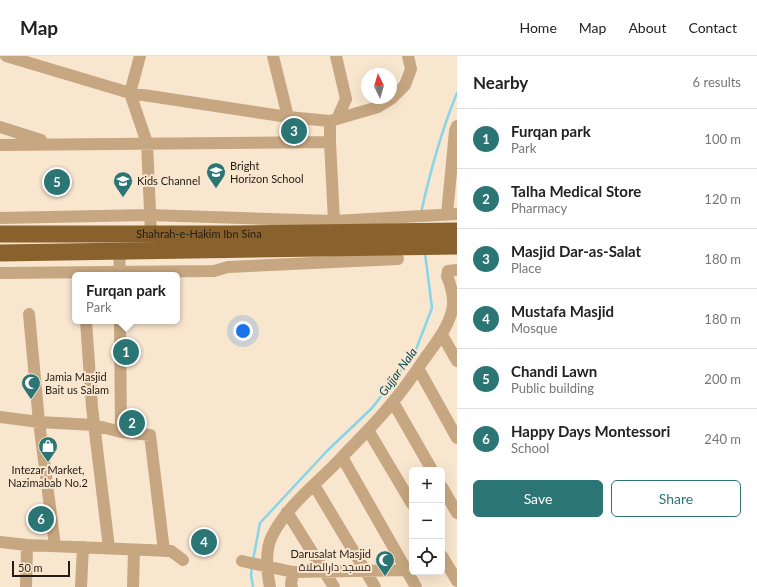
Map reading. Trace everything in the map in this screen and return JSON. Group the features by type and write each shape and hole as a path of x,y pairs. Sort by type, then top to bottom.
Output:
{"highway":[{"name":"Shahrah-e-Hakim Ibn Sina","path":"0,234 151,234 397,246"},
{"path":"397,246 451,239"},
{"name":"Shahrah-e-Hakim Ibn Sina","path":"0,253 397,246"}],"street":[{"path":"6,56 130,93 288,118 334,120 378,107 391,99 405,85 411,70 408,56"},
{"path":"140,56 130,93 147,143 151,234"},
{"path":"273,56 288,118"},
{"path":"334,221 330,142 334,120 346,99 336,56"},
{"path":"0,218 149,215 334,221 452,214 455,131 457,126"},
{"path":"0,127 50,144"},
{"path":"0,145 330,142"},
{"path":"180,272 214,271 228,267 397,246"},
{"path":"119,272 120,252"},
{"path":"270,587 265,566 271,538 287,512 342,457 393,402 442,335 453,310 453,297 450,282 447,276 448,271 457,270"},
{"path":"0,273 72,274"},
{"path":"29,314 39,422 55,546"},
{"path":"86,324 92,407 108,548"},
{"path":"120,324 122,432"},
{"path":"442,335 457,360"},
{"path":"418,368 457,438"},
{"path":"393,402 430,467"},
{"path":"0,417 39,422 94,425 122,432 150,435 164,551"},
{"path":"368,430 411,503"},
{"path":"342,457 409,570"},
{"path":"314,485 374,587"},
{"path":"445,492 457,513"},
{"path":"287,512 334,587"},
{"path":"0,542 27,545 171,551 183,560"},
{"path":"26,587 27,545"},
{"path":"81,587 83,547"},
{"path":"133,587 134,550"},
{"path":"242,561 293,572 409,570"},
{"path":"450,569 457,582"},
{"path":"292,587 293,572"},
{"path":"411,575 416,587"}],"waterway":[{"name":"Gujjar Nala","path":"421,213 436,152 457,93"},
{"name":"Gujjar Nala","path":"253,560 260,523 327,451 372,408 415,352 432,308 425,253"},
{"name":"Gujjar Nala","path":"252,567 251,575 253,587"}],"place":[{"name":"Masjid Dar-as-Salat","path":"294,131"},
{"name":"Chandi Lawn","path":"57,182"},
{"name":"Bright Horizon School","path":"216,189"},
{"name":"Kids Channel","path":"123,198"},
{"name":"Furqan park","path":"126,352"},
{"name":"Jamia Masjid Bait us Salam","path":"31,400"},
{"name":"Talha Medical Store","path":"132,423"},
{"name":"Intezar Market, Nazimabab No.2","path":"48,463"},
{"name":"Happy Days Montessori","path":"41,519"},
{"name":"Mustafa Masjid","path":"204,542"},
{"name":"Darusalat Masjid مسجد دارالصلاة","path":"385,577"}]}
